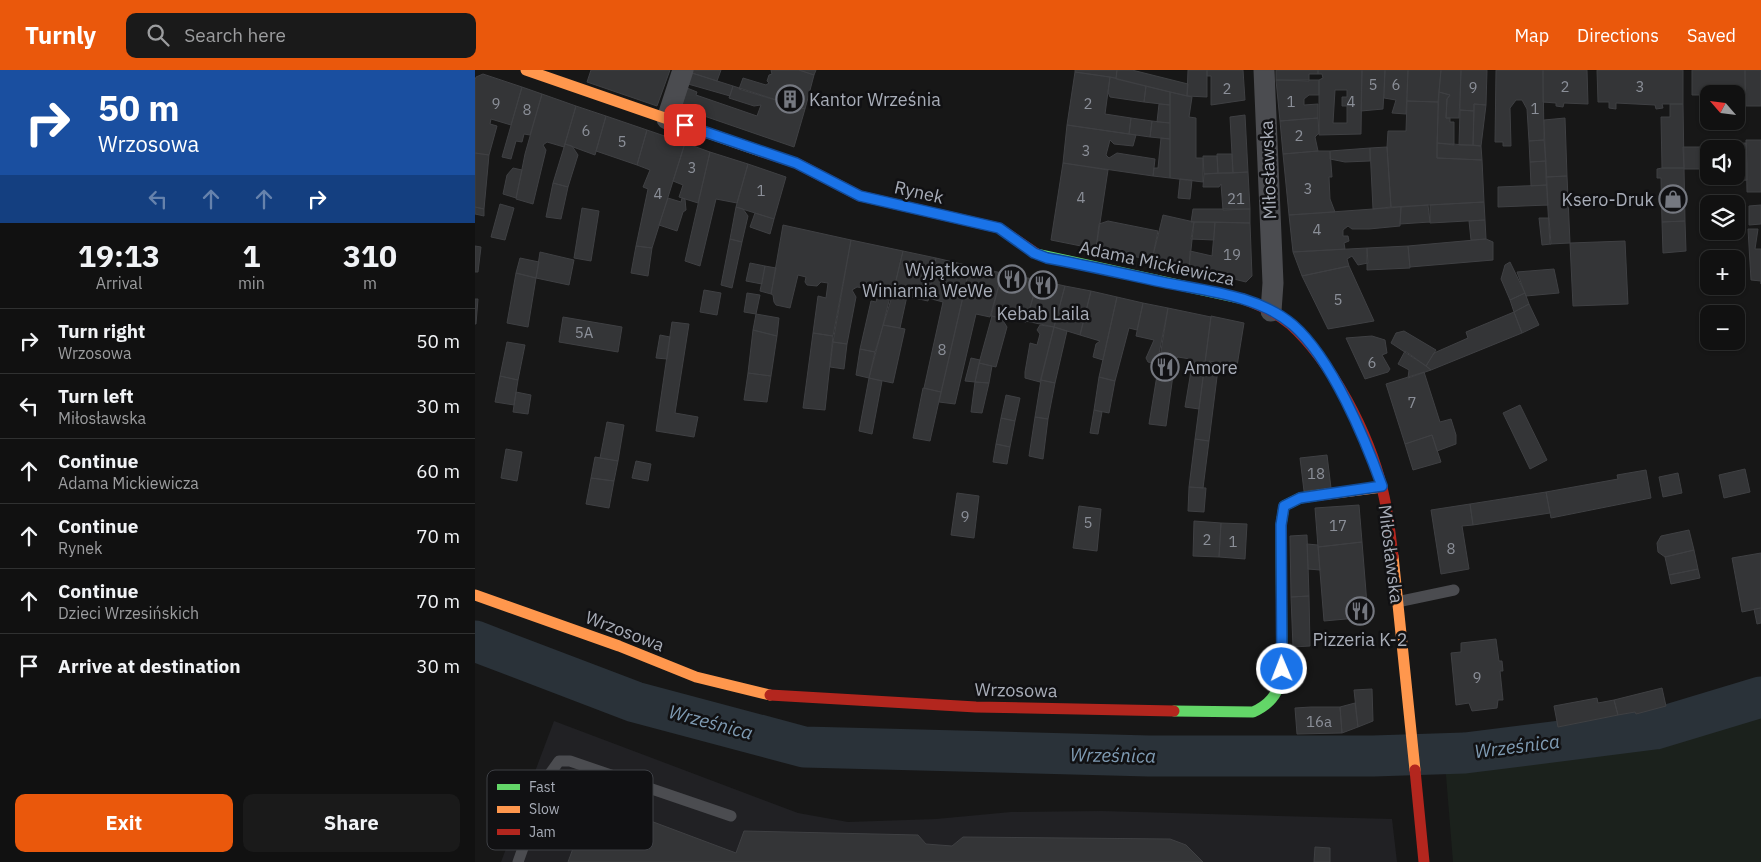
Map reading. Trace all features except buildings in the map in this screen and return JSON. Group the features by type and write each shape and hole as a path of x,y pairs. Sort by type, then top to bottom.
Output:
{"street":[{"name":"Rynek","path":"526,70 796,163 860,196 999,228 1034,253"},
{"path":"667,119 683,70"},
{"name":"Miłosławska","path":"1263,70 1273,283 1271,311 1293,325 1322,361 1357,425 1382,486 1391,539 1424,862"},
{"name":"Adama Mickiewicza","path":"1034,253 1047,258 1241,298 1271,311"},
{"name":"Wrzosowa","path":"475,595 619,646 696,677 779,697 976,707 1253,712 1267,707 1282,678 1281,525 1284,506 1300,498 1382,486"}],"lane":[{"path":"1397,602 1454,590"},
{"path":"553,770 559,761 570,761 596,770"},
{"path":"653,789 731,816"},
{"path":"518,862 522,850"}],"shaded area":[{"path":"1761,708 1761,862 1453,862 1445,763 1656,740"},
{"path":"554,721 798,813 848,822 936,819 1011,812 1102,811 1392,819 1397,862 501,862 506,850 653,850 653,770 536,770"}],"waterway":[{"name":"Wrześnica","path":"475,641 635,702 804,747 1149,756 1373,756 1465,753 1655,729 1761,697"}],"traffic: fast":[{"path":"1037,254 1243,299"},
{"path":"1174,711 1253,712 1268,703 1278,690 1282,678 1281,525 1284,506 1300,498 1320,495"}],"traffic: slow":[{"path":"526,70 760,151"},
{"path":"1320,495 1382,487"},
{"path":"1393,556 1415,770"},
{"path":"475,595 619,646 696,677 770,695"}],"traffic: jam":[{"path":"760,151 796,163 860,196 999,228 1037,254"},
{"path":"1243,299 1268,309 1290,324 1320,358 1347,400 1376,467 1386,505 1393,556"},
{"path":"770,695 976,707 1174,711"},
{"path":"1415,770 1424,862"}],"place":[{"name":"Kantor Września","path":"790,99"},
{"name":"Ksero-Druk","path":"1673,199"},
{"name":"Wyjątkowa Winiarnia WeWe","path":"1012,279"},
{"name":"Kebab Laila","path":"1043,285"},
{"name":"Amore","path":"1165,367"},
{"name":"Pizzeria K-2","path":"1360,611"}],"route":[{"path":"685,125 796,163 860,196 999,228 1034,253 1047,258 1241,298 1271,311 1293,325 1322,361 1335,384 1364,440 1382,486 1300,498 1284,506 1281,513 1282,669"}]}
